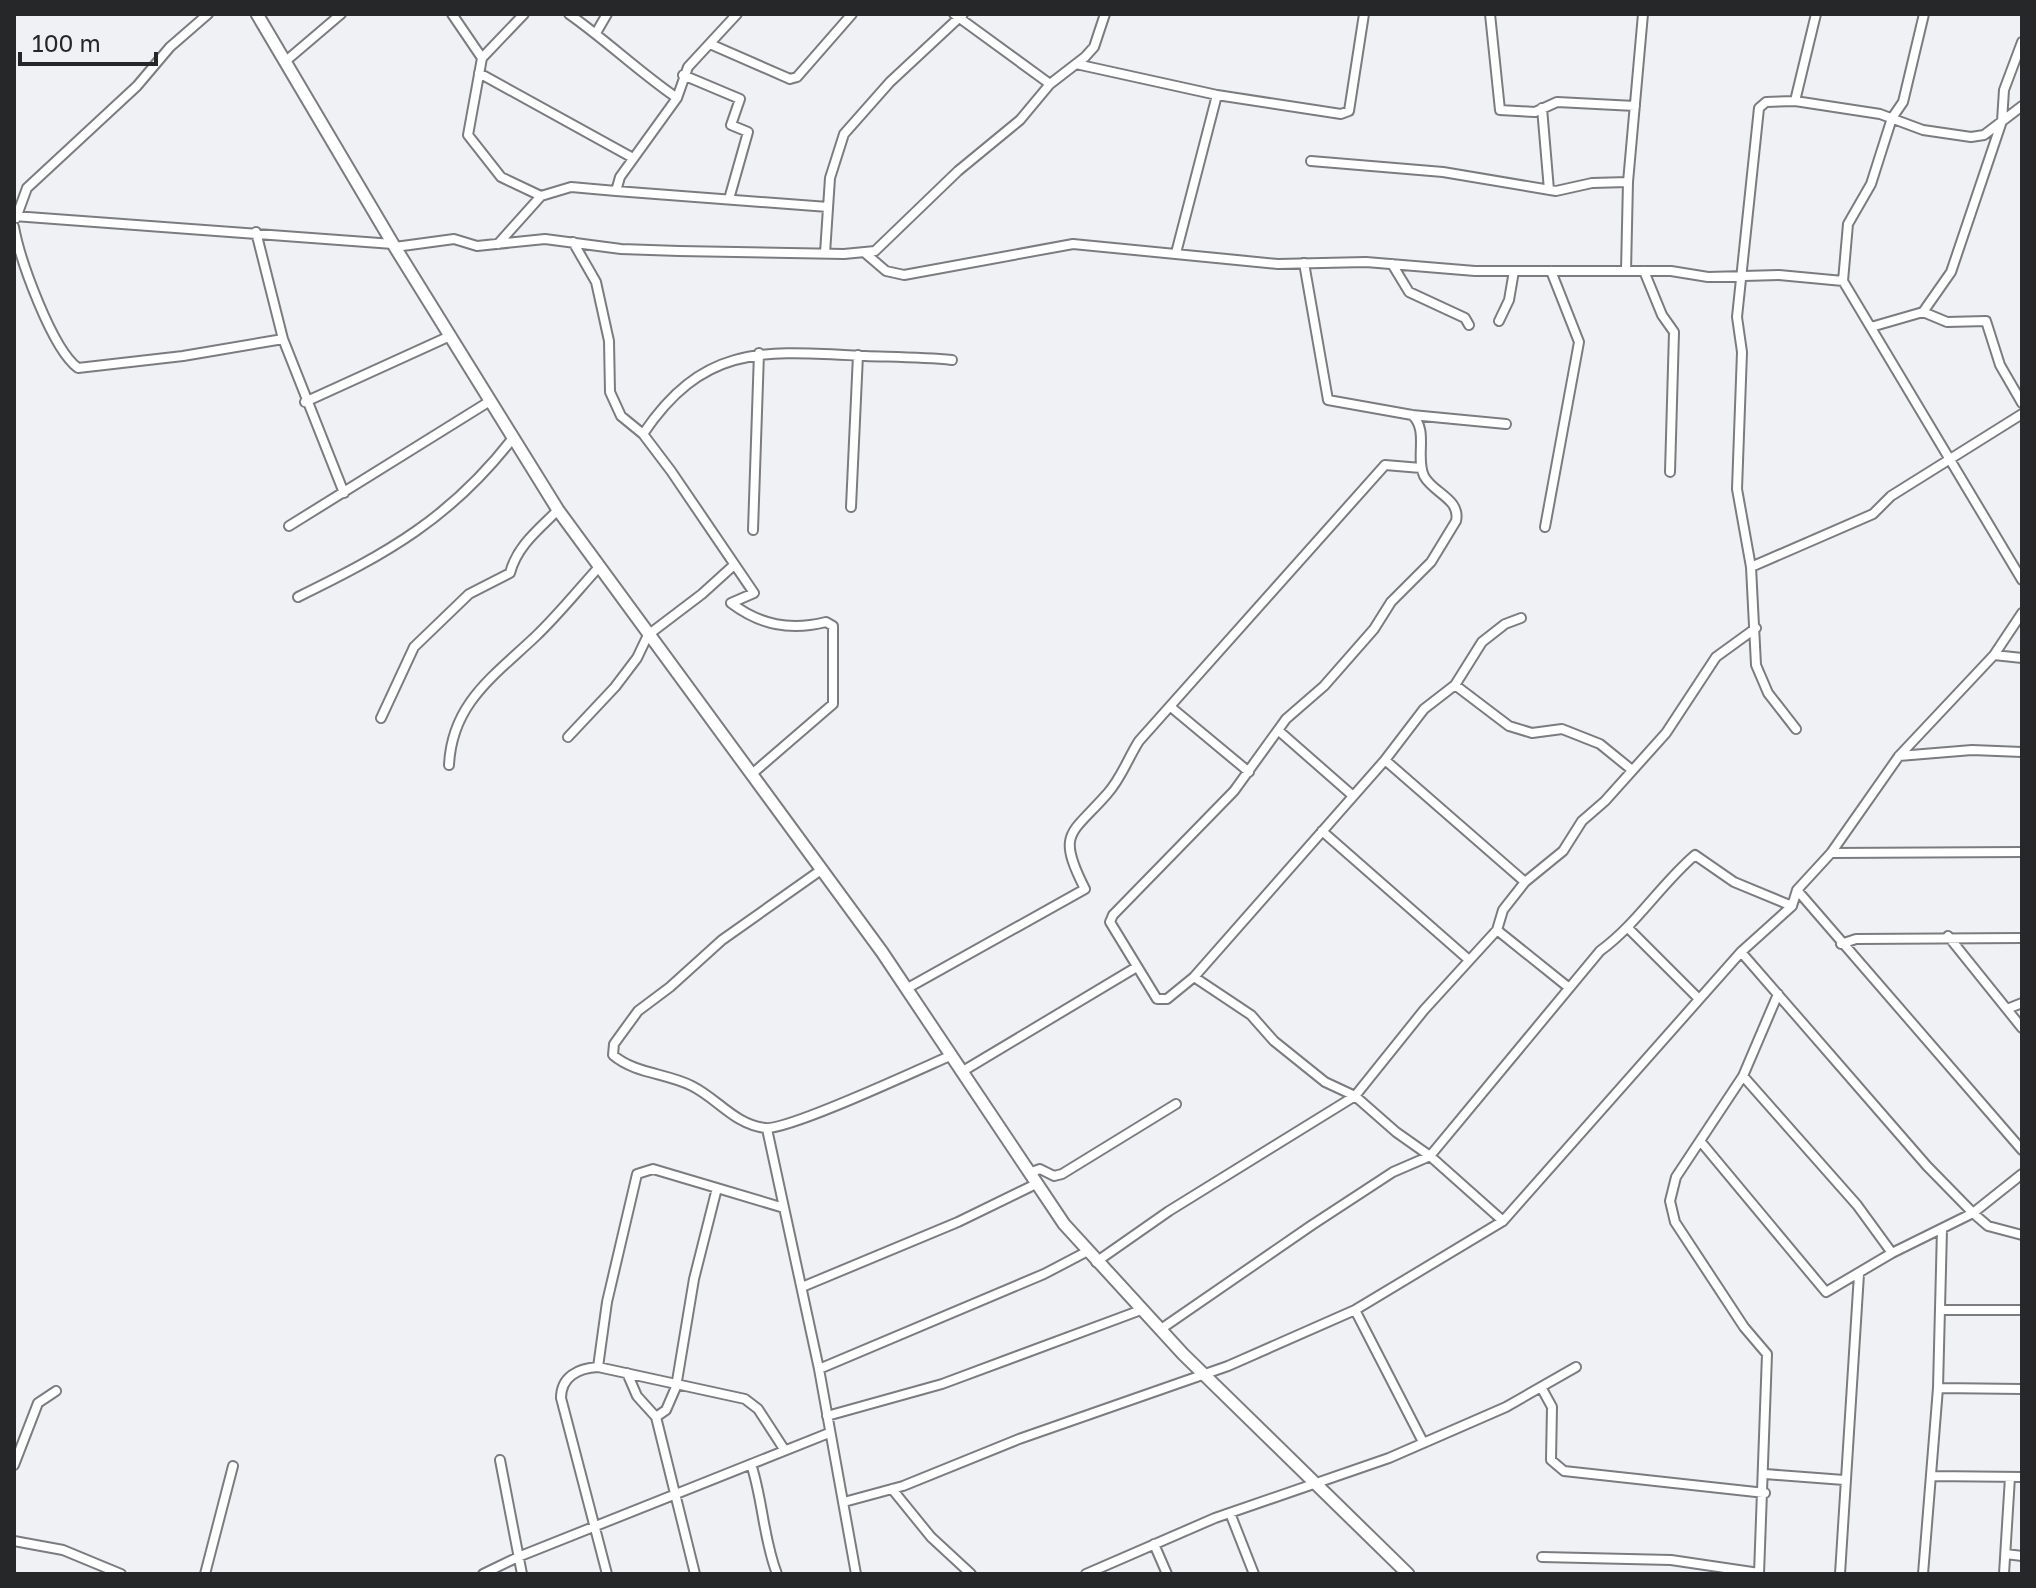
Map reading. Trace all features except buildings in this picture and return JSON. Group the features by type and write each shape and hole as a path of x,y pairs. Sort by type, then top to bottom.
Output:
{"street":[{"path":"208,14 170,47 137,86 27,188 15,216 14,227 36,295 64,353 78,368 183,356 283,339"},
{"path":"257,14 287,60 394,246 558,510 753,773 952,1055 1036,1184 1086,1252 1205,1375 1408,1574"},
{"path":"287,60 341,14"},
{"path":"452,14 482,58"},
{"path":"524,14 482,58 468,130 470,141 501,177 541,196"},
{"path":"569,14 596,33 626,63 677,98"},
{"path":"596,33 607,14"},
{"path":"616,191 633,158 677,98 683,75 737,14"},
{"path":"710,44 790,79 797,77 852,14"},
{"path":"15,216 256,232 394,246 454,239 477,246 545,239 621,249 865,253 884,245 958,171 1020,120 1050,84 1094,47 1105,14"},
{"path":"1076,64 1217,95 1341,114 1349,111 1364,14"},
{"path":"1490,14 1500,110 1535,112 1557,102 1635,106"},
{"path":"1626,271 1628,182 1643,14"},
{"path":"1795,101 1816,14"},
{"path":"1924,14 1908,89 1892,118 1871,184 1848,224 1843,281 2022,580"},
{"path":"825,253 830,178 844,134 890,82 959,15 1050,84"},
{"path":"1923,312 1951,272 2002,121 2004,90 2022,42"},
{"path":"479,73 633,158"},
{"path":"683,75 740,99 731,125 748,132 729,199"},
{"path":"1176,253 1217,95"},
{"path":"1796,729 1763,683 1756,665 1751,567 1737,489 1742,352 1737,317 1759,108 1766,102 1795,101 1892,118 1923,130 1971,137 1984,135 2022,106"},
{"path":"1542,108 1549,190"},
{"path":"1311,161 1443,172 1549,190 1628,182"},
{"path":"498,244 541,196 571,187 828,207"},
{"path":"256,232 283,339 305,402 344,493"},
{"path":"573,242 596,282 609,341 610,392 621,416 643,434 754,593 731,603 754,620 804,628 826,622 833,626 833,704 753,773"},
{"path":"865,253 886,271 904,275 1073,244 1304,263 1514,271 1644,271 1708,277 1741,274 1843,281"},
{"path":"1304,263 1328,400 1412,415 1506,424"},
{"path":"1392,264 1409,292 1465,318 1469,325"},
{"path":"1499,321 1509,300 1514,271"},
{"path":"1545,527 1579,342 1551,271"},
{"path":"1644,271 1662,315 1674,332 1670,472"},
{"path":"1871,327 1923,312 1947,322 1986,321 2000,365 2022,403"},
{"path":"305,402 450,336"},
{"path":"643,434 665,402 713,366 759,353 952,360"},
{"path":"753,530 759,353"},
{"path":"851,507 858,355"},
{"path":"289,526 490,401"},
{"path":"1751,567 1873,514 1891,496 2022,414"},
{"path":"1412,415 1419,424 1421,468 1429,484 1453,504 1458,513 1456,521 1440,549 1391,602 1374,629 1279,731 1206,823 1113,915 1110,922 1135,968 1160,1001 1194,977 1385,760 1424,709 1455,685 1482,642 1505,624 1521,618"},
{"path":"298,597 380,557 421,529 466,493 513,438"},
{"path":"906,989 1085,889 1068,850 1080,820 1105,797 1139,741 1172,708 1385,465 1421,468"},
{"path":"381,718 414,647 469,594 510,573 513,558 520,548 558,510"},
{"path":"568,737 615,687 637,658 648,635 693,602 734,565"},
{"path":"449,765 452,733 484,684 536,635 599,567"},
{"path":"844,1502 892,1489 1019,1439 1205,1375 1355,1310 1503,1221 1741,952 1792,906 1797,890 1831,853 1899,756 1994,655 2022,613"},
{"path":"1096,1262 1169,1211 1355,1096 1497,930 1503,910 1525,882 1563,851 1582,821 1666,733 1716,657 1756,628"},
{"path":"1994,655 2022,658"},
{"path":"1455,685 1509,726 1532,733 1562,729 1600,744 1632,770"},
{"path":"1172,708 1249,772"},
{"path":"1279,731 1352,795"},
{"path":"1899,756 1972,750 2022,752"},
{"path":"1385,760 1525,882"},
{"path":"1322,831 1469,960"},
{"path":"1831,853 2022,852"},
{"path":"1161,1329 1393,1172 1430,1156 1568,987 1600,951 1629,929 1671,883 1679,869 1695,855 1734,882 1792,906"},
{"path":"821,870 722,940 638,1011 614,1044 613,1055 622,1063 693,1086 736,1118 767,1129 831,1108 952,1055"},
{"path":"1797,890 2022,1150"},
{"path":"1629,929 1699,999"},
{"path":"1497,930 1568,987"},
{"path":"1841,944 1856,939 1948,936 2022,938"},
{"path":"1948,936 2022,1028"},
{"path":"1741,952 1927,1166 1973,1213 1988,1226 2022,1235"},
{"path":"963,1071 1135,968"},
{"path":"1194,977 1251,1015 1274,1041 1325,1082 1355,1096 1396,1132 1430,1156 1503,1221"},
{"path":"1542,1557 1671,1560 1759,1574 1765,1493 1767,1354 1744,1327 1675,1222 1670,1201 1676,1177 1743,1076 1778,994"},
{"path":"2007,1009 2022,1003"},
{"path":"1743,1076 1857,1205 1892,1253"},
{"path":"1029,1173 1040,1169 1054,1176 1062,1174 1176,1104"},
{"path":"767,1129 819,1369 856,1574"},
{"path":"1701,1142 1826,1292 1892,1253 1973,1213 2022,1174"},
{"path":"598,1367 607,1302 637,1174 653,1169 784,1208"},
{"path":"802,1287 958,1222 1036,1184"},
{"path":"656,1417 666,1410 676,1387 694,1279 717,1188"},
{"path":"1923,1574 1938,1388 1942,1229"},
{"path":"819,1369 1044,1274 1086,1252"},
{"path":"1840,1574 1859,1274"},
{"path":"827,1416 942,1384 1063,1342 1141,1310"},
{"path":"1355,1310 1423,1442"},
{"path":"1941,1310 2022,1310"},
{"path":"607,1574 561,1387 570,1375 584,1368 598,1367 676,1387 745,1399 758,1409 784,1449"},
{"path":"1086,1574 1230,1513 1317,1485 1423,1442 1541,1387 1576,1367"},
{"path":"627,1373 637,1396 656,1417 673,1497 695,1574"},
{"path":"1541,1387 1552,1407 1551,1460 1564,1471 1765,1493"},
{"path":"1938,1388 2022,1389"},
{"path":"14,1465 38,1403 56,1391"},
{"path":"483,1574 518,1557 829,1433"},
{"path":"500,1460 522,1574"},
{"path":"751,1464 762,1499 766,1539 777,1574"},
{"path":"205,1574 233,1466"},
{"path":"1765,1474 1844,1480"},
{"path":"1932,1476 2022,1477"},
{"path":"2004,1574 2010,1477"},
{"path":"892,1489 931,1537 971,1574"},
{"path":"1230,1513 1254,1574"},
{"path":"14,1541 63,1550 121,1574"},
{"path":"1154,1544 1167,1574"},
{"path":"2006,1554 2022,1556"}]}
